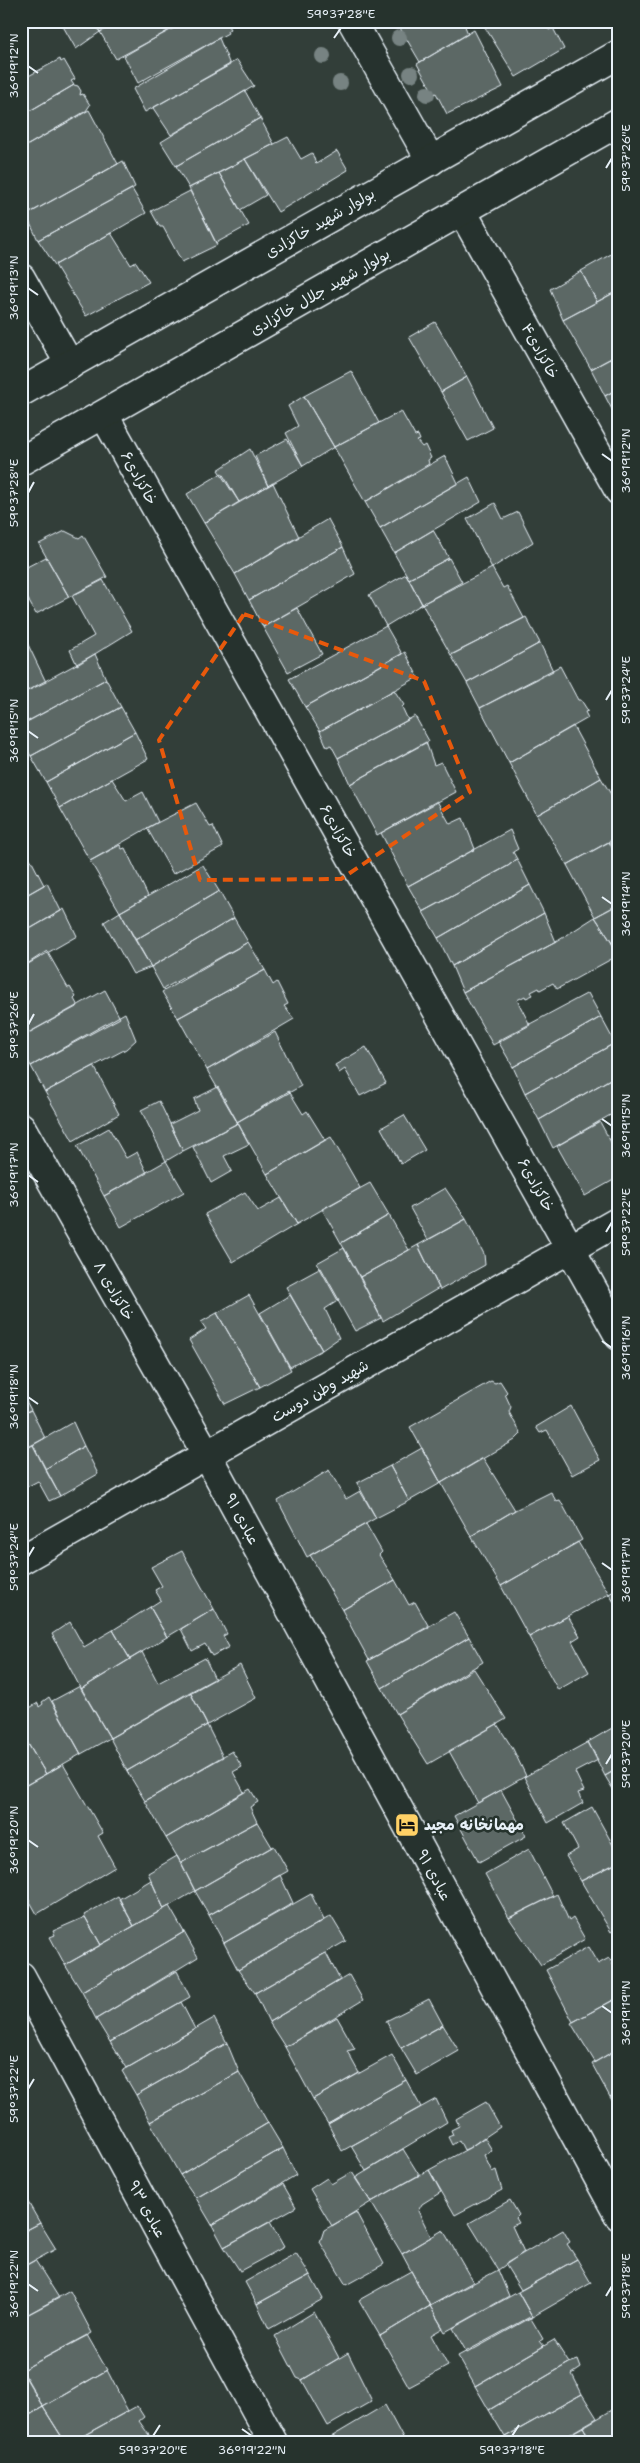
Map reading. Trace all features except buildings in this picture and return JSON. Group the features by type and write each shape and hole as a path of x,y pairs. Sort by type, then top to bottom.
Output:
{"street":[{"path":"352,21 431,161"},
{"name":"بولوار شهید خاکزادی","path":"21,392 619,54"},
{"name":"بولوار شهید جلال خاکزادی","path":"21,461 619,122"},
{"name":"خاکزادی۴","path":"462,211 619,491"},
{"path":"21,278 70,365"},
{"name":"خاکزادی۶","path":"104,414 619,1336"},
{"name":"خاکزادی ۸","path":"21,1127 207,1455"},
{"name":"شهید وطن دوست","path":"21,1560 619,1221"},
{"name":"عبادی ۹۱","path":"207,1455 619,2216"},
{"name":"عبادی ۹۳","path":"21,1976 273,2442"}],"highlighted area":[{"path":"244,614 424,681 470,792 341,879 200,880 159,740"}],"place":[{"name":"مهمانخانه مجید","path":"407,1825"}]}
